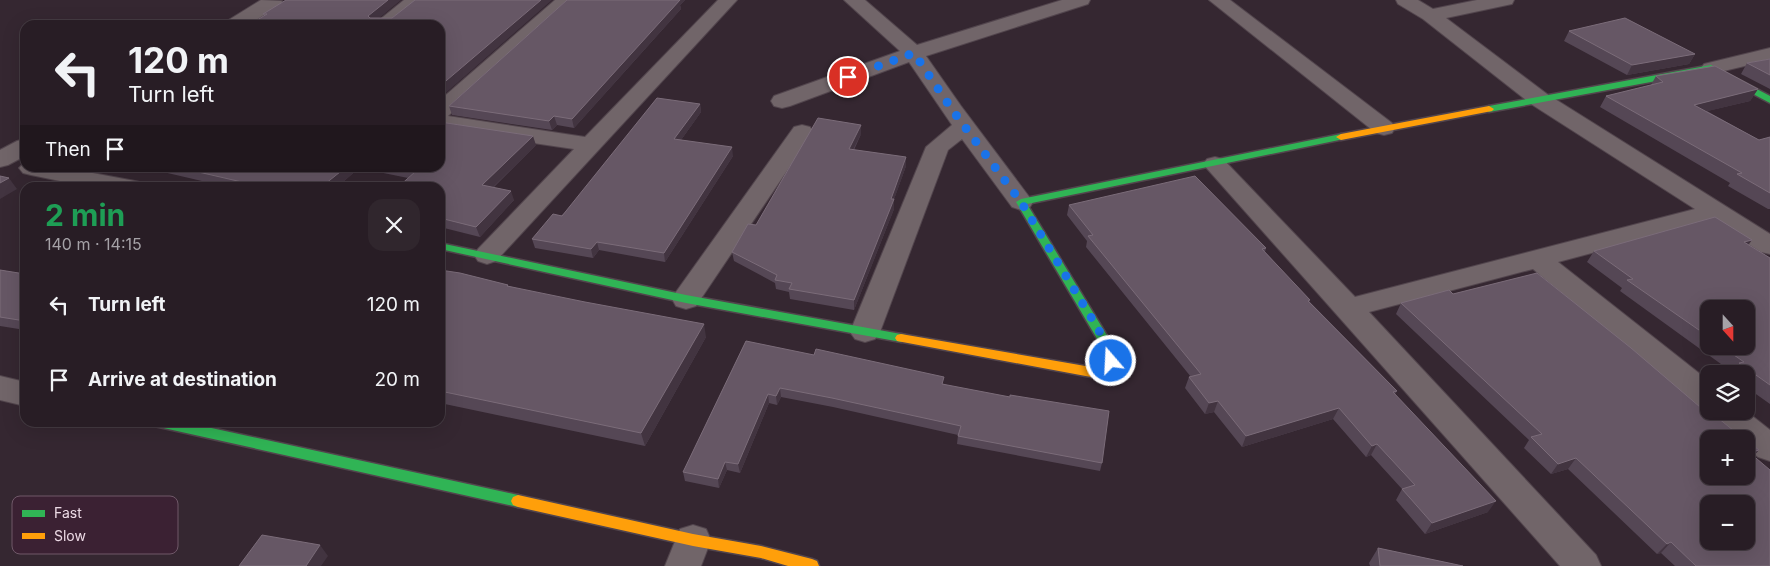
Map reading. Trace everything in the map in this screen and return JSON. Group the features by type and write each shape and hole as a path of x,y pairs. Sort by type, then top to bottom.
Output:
{"street":[{"path":"242,20 273,0"},
{"path":"390,20 416,0"},
{"path":"445,108 566,0"},
{"path":"487,255 728,0"},
{"path":"445,247 686,299 1075,370 1091,372 1102,369 1111,361 1108,347 1021,202 964,126 914,53 853,0"},
{"path":"782,101 914,53 1081,0"},
{"path":"1218,0 1384,128"},
{"path":"1405,0 1430,15 1539,99 1770,246"},
{"path":"1430,15 1505,0"},
{"path":"1021,202 1215,164 1384,128 1711,68 1770,54"},
{"path":"1711,68 1770,100"},
{"path":"445,123 590,146"},
{"path":"865,332 938,147 964,126"},
{"path":"686,299 802,132"},
{"path":"0,161 20,149"},
{"path":"0,161 20,165"},
{"path":"1215,164 1350,308 1583,566"},
{"path":"52,172 104,182"},
{"path":"1350,308 1539,260 1715,212"},
{"path":"1539,260 1700,391"},
{"path":"0,388 20,393"},
{"path":"1736,420 1770,448"},
{"path":"179,427 688,553 761,552 812,566"}],"building":[{"path":"286,0 388,0 368,16 370,18 392,18 415,0 541,0 445,82 445,20 257,20 267,14 263,14"},
{"path":"567,0 680,0 572,119 554,116 549,121 449,106"},
{"path":"1625,18 1695,54 1632,65 1569,31"},
{"path":"1770,59 1770,75 1747,63"},
{"path":"1715,66 1758,89 1694,105 1759,140 1770,137 1770,193 1737,174 1742,173 1606,96 1663,82 1656,76"},
{"path":"657,98 700,104 674,139 732,147 664,253 597,242 591,249 532,239 553,214 562,216"},
{"path":"818,118 861,125 849,149 906,157 891,199 894,199 854,300 789,289 792,283 775,280 777,275 732,252 748,224 756,225"},
{"path":"445,123 533,136 482,185 511,191 476,227 445,219 445,182 404,182 415,172 445,172"},
{"path":"198,172 340,172 328,182 242,182"},
{"path":"0,176 9,178 0,183"},
{"path":"1195,176 1266,248 1262,249 1310,300 1308,301 1397,391 1393,392 1496,501 1432,523 1402,489 1415,485 1377,444 1372,446 1339,408 1246,436 1218,401 1209,403 1189,377 1201,374 1088,236 1093,235 1069,205"},
{"path":"1715,217 1752,240 1744,242 1770,258 1770,385 1755,374 1755,365 1742,365 1739,363 1744,362 1734,355 1755,355 1755,300 1700,300 1700,331 1627,280 1633,279 1594,251"},
{"path":"0,270 20,273 20,320 0,317"},
{"path":"445,271 507,286 704,324 641,433 445,392"},
{"path":"1537,273 1631,348 1700,407 1700,420 1720,420 1733,430 1700,430 1700,485 1755,485 1755,457 1770,470 1770,566 1696,566 1671,542 1667,544 1576,458 1558,464 1531,437 1542,434 1401,303 1449,290 1453,294"},
{"path":"746,341 814,355 816,349 944,377 942,384 1010,397 1010,395 1109,411 1102,463 958,436 961,426 780,388 776,396 768,394 738,464 725,462 718,479 683,472"},
{"path":"262,535 320,545 306,566 239,566"},
{"path":"1378,548 1463,566 1380,566"}],"traffic: fast":[{"path":"1489,109 1711,68 1770,100"},
{"path":"1109,354 1108,347 1021,202 1341,137"},
{"path":"445,247 686,299 901,338"},
{"path":"182,427 518,501"}],"traffic: slow":[{"path":"1341,137 1489,109"},
{"path":"901,338 1091,372 1102,369 1111,361 1109,354"},
{"path":"518,501 693,540 761,552 812,566"}],"route":[{"path":"848,77 914,53 953,111 1021,202 1097,327 1108,347 1111,361"}]}
